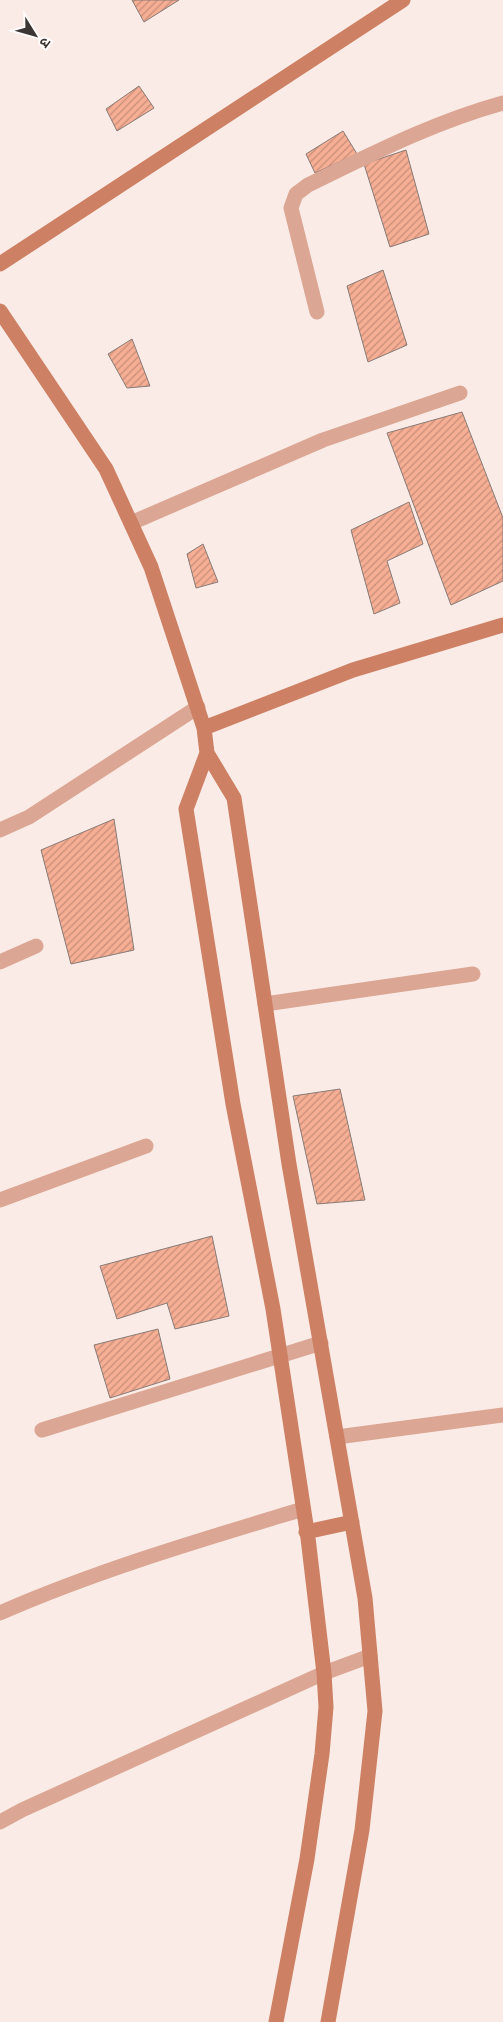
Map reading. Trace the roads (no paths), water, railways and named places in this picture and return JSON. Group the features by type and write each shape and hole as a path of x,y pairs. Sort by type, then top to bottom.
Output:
{"street":[{"path":"0,264 403,0"},
{"path":"318,312 291,208 296,194 308,185 409,137 451,119 503,103"},
{"path":"0,312 106,469 151,567 198,707 204,728 207,753 234,798 289,1164 365,1598 375,1711 362,1830 328,2022"},
{"path":"131,523 323,440 460,393"},
{"path":"204,728 353,670 503,625"},
{"path":"0,830 29,817 198,707"},
{"path":"207,753 186,809 233,1104 273,1309 303,1509 324,1674 326,1707 322,1754 307,1859 276,2022"},
{"path":"0,962 36,946"},
{"path":"265,1004 473,974"},
{"path":"0,1200 146,1146"},
{"path":"42,1430 320,1343"},
{"path":"337,1437 503,1414"},
{"path":"0,1613 50,1592 165,1551 303,1509"},
{"path":"306,1532 352,1522"},
{"path":"0,1822 30,1806 324,1674 370,1656"}]}
